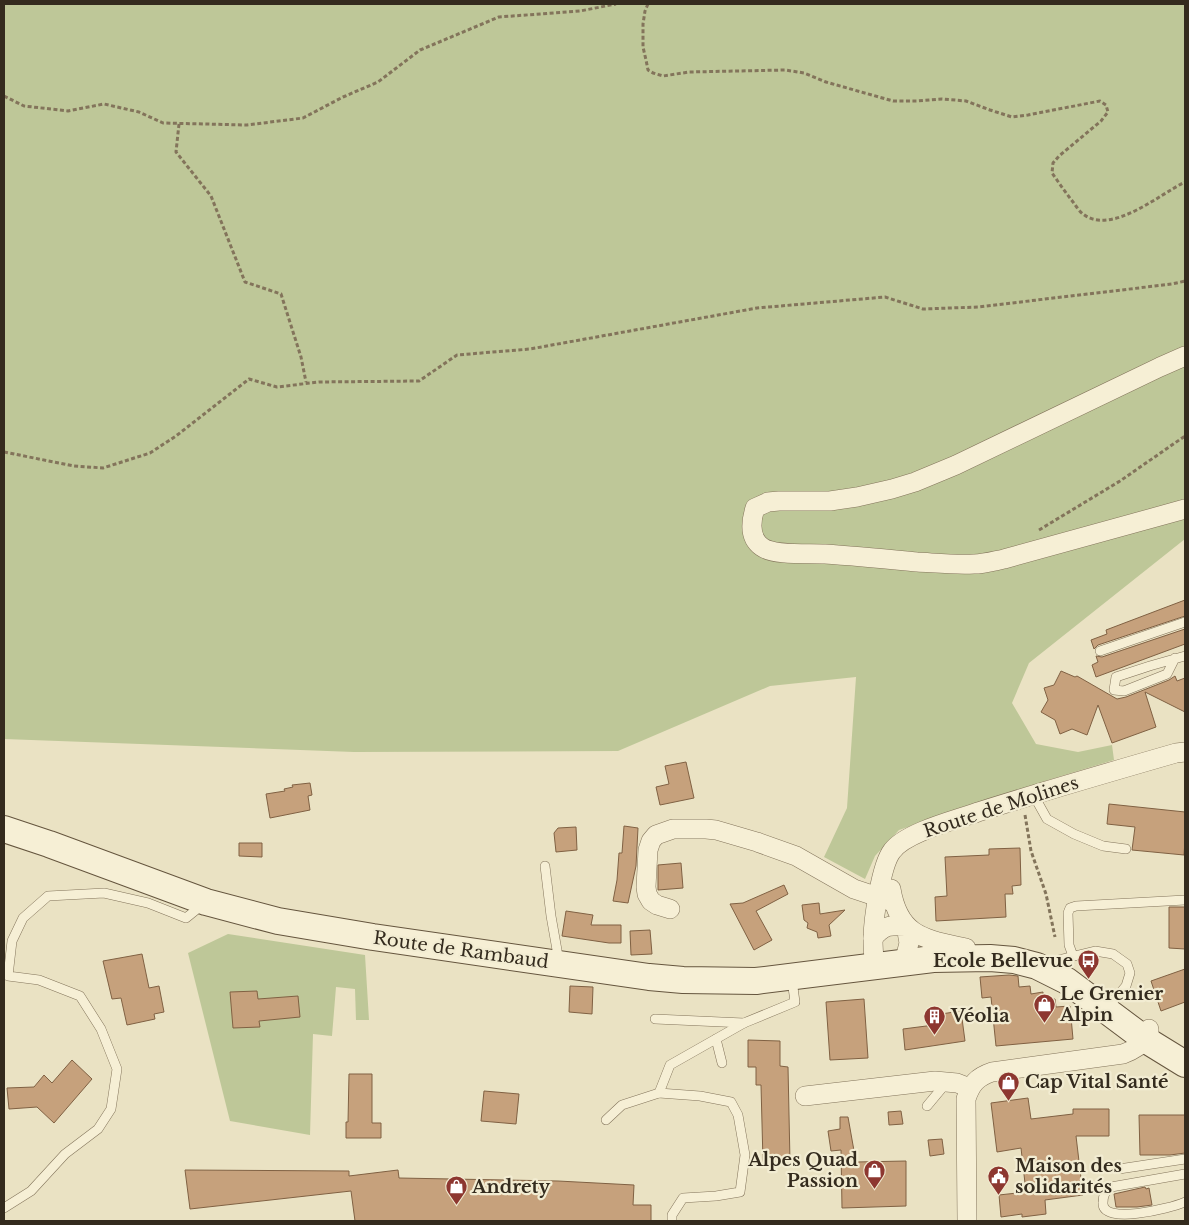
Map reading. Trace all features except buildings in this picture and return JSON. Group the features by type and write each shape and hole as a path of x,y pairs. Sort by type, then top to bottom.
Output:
{"street":[{"path":"1185,356 956,465 916,482 857,498 830,501 768,502 755,508 751,530 761,547 772,551 941,564 975,564 1004,559 1185,509"},
{"name":"Route de Molines","path":"873,938 874,922 886,899 880,884 884,867 890,853 896,846 910,837 928,829 1028,802 1176,753 1185,752"},
{"name":"Route de Rambaud","path":"4,829 206,902 278,921 325,930 649,977 683,980 756,981 933,959 990,958 1014,960 1059,957"},
{"path":"670,909 651,901 647,894 648,850 651,841 656,835 673,829 716,830 796,856 854,889 886,899 906,926 923,937 966,948"},
{"path":"874,966 873,938 880,930 886,927 893,925 906,926"},
{"path":"904,963 909,943 906,926"},
{"name":"Route de Rambaud","path":"933,959 966,948 1022,950 1059,957 1115,999 1148,1034 1185,1051"},
{"name":"Route de Rambaud","path":"1059,957 1067,981 1148,1034 1185,1064"},
{"path":"967,1221 966,1098 970,1088 983,1075 992,1072 1123,1054 1134,1050 1148,1034 1185,1058"},
{"path":"805,1096 935,1082 957,1082 970,1088"}],"lane":[{"path":"1100,651 1185,622"},
{"path":"1175,658 1167,674 1124,691 1114,690 1116,677 1175,658 1185,656"},
{"path":"1028,802 1047,819 1074,834 1103,846 1126,849"},
{"path":"545,866 551,916 558,950 558,964"},
{"path":"4,1208 31,1190 65,1154 98,1129 111,1109 117,1069 101,1029 80,996 39,980 8,976 12,941 23,918 48,896 104,893 148,903 186,918 206,902"},
{"path":"1115,999 1126,986 1130,973 1127,964 1113,954 1095,951 1059,957 1070,908 1076,906 1185,900"},
{"path":"659,1093 670,1065 744,1023 794,1002 792,977"},
{"path":"655,1019 744,1023"},
{"path":"716,1039 722,1063"},
{"path":"927,1106 947,1082"},
{"path":"606,1120 622,1105 659,1093 700,1096 731,1102 738,1115 745,1155 740,1192 683,1198 672,1215 672,1221"},
{"path":"1119,1169 1185,1159"},
{"path":"1185,1174 1111,1187 1103,1196 1102,1206 1106,1216 1112,1220 1123,1220 1149,1216 1185,1202"}],"path":[{"path":"4,96 24,106 68,111 104,104 139,112 163,123 247,125 303,118 343,97 378,82 420,50 499,17 580,11 616,4"},
{"path":"648,4 643,24 643,48 648,70 663,76 689,72 785,70 804,73 826,82 892,101 942,99 966,101 1012,117 1100,101 1106,105 1108,112 1059,156 1053,163 1052,173 1082,214 1093,220 1103,221 1127,215 1185,182"},
{"path":"179,124 176,152 211,196 245,282 281,294 301,357 306,382"},
{"path":"4,452 74,466 103,468 150,453 176,436 250,379 277,387 306,382 419,380 458,355 530,349 757,308 885,297 924,309 978,307 1185,281"},
{"path":"1036,531 1120,482 1185,436"},
{"path":"1028,802 1031,851 1046,894 1059,957"}],"green space":[{"path":"4,4 1185,4 1185,539 1029,663 1012,703 1036,744 1078,752 1112,745 1114,760 899,830 875,856 865,879 824,857 847,808 856,677 770,686 618,751 354,752 4,739"},
{"path":"228,934 365,955 369,1020 356,1020 355,989 336,987 332,1036 313,1034 310,1135 230,1121 188,953"}],"place":[{"name":"Ecole Bellevue","path":"1089,980"},
{"name":"Le Grenier Alpin","path":"1044,1023"},
{"name":"Véolia","path":"935,1035"},
{"name":"Cap Vital Santé","path":"1009,1101"},
{"name":"Alpes Quad Passion","path":"874,1189"},
{"name":"Maison des solidarités","path":"999,1195"},
{"name":"Andrety","path":"456,1206"}]}
